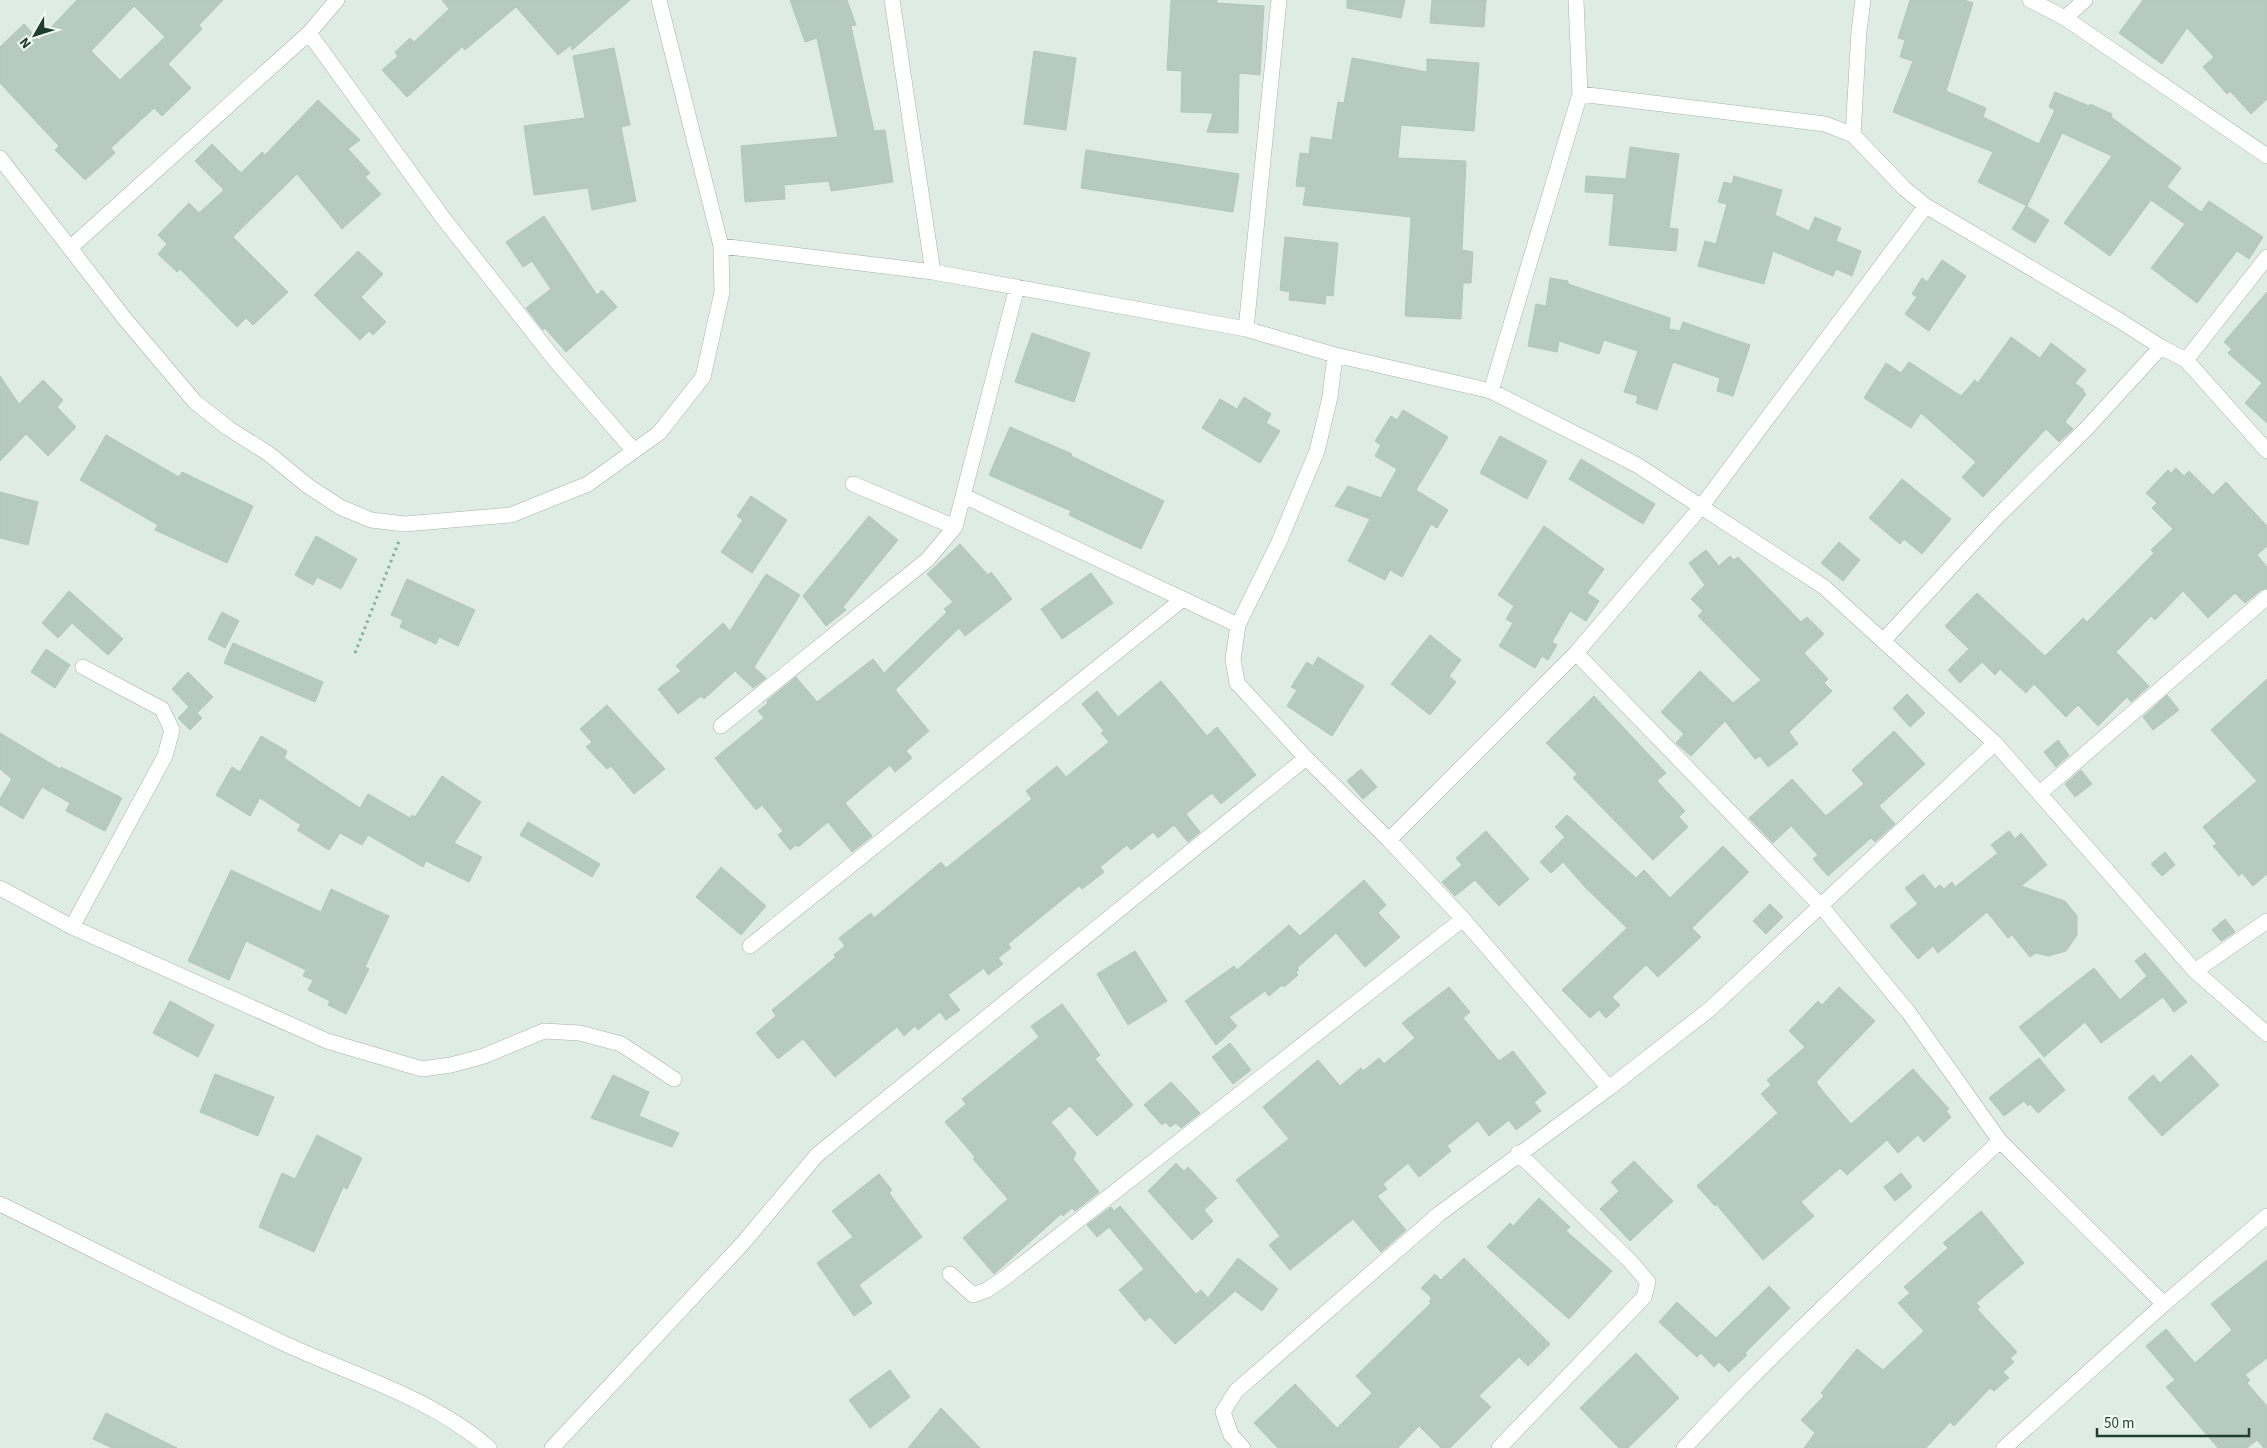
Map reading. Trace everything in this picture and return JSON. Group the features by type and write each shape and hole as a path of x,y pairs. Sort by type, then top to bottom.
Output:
{"street":[{"path":"70,248 308,33 337,0"},
{"path":"0,158 125,319 195,402 228,428 269,454 308,486 340,507 371,520 405,524 511,515 588,484 634,451 659,433 703,377 722,292 720,246 659,0"},
{"path":"892,0 933,272"},
{"path":"1246,329 1279,0"},
{"path":"1491,391 1580,94 1576,0"},
{"path":"1852,136 1858,31 1863,0"},
{"path":"2030,0 2065,18 2267,156"},
{"path":"2065,18 2085,0"},
{"path":"308,33 443,218 555,360 634,451"},
{"path":"1580,94 1825,124 1852,136 1904,189 1926,206 2117,318 2161,347 2186,360 2267,451"},
{"path":"1389,840 1576,653 1701,507 1926,206"},
{"path":"720,246 933,272 1246,329 1335,355 1491,391 1637,465 1824,587 1995,743 2195,971 2267,1034"},
{"path":"2186,360 2267,257"},
{"path":"721,726 927,560 955,527 1018,287"},
{"path":"1883,641 1996,518 2086,429 2161,347"},
{"path":"1335,355 1330,397 1317,451 1279,542 1238,625 1232,659 1237,684 1306,758 1389,840 1463,919 1609,1088"},
{"path":"853,484 955,527"},
{"path":"964,496 1238,625"},
{"path":"2040,793 2267,597"},
{"path":"750,946 1183,599"},
{"path":"1576,653 1822,906 1909,1013 2000,1141 2164,1304"},
{"path":"72,927 165,756 172,730 162,709 83,668"},
{"path":"1243,1448 1230,1435 1223,1412 1236,1391 1439,1214 1518,1153 1609,1088 1710,1008 1822,906 1995,743"},
{"path":"552,1448 742,1243 817,1156 1306,758"},
{"path":"0,888 72,927 327,1040 422,1069 451,1065 484,1056 544,1031 580,1034 622,1044 674,1080"},
{"path":"950,1274 972,1294 987,1290 1006,1277 1463,919"},
{"path":"2195,971 2267,921"},
{"path":"1684,1448 1724,1405 1851,1280 2000,1141"},
{"path":"1499,1448 1644,1297 1648,1282 1623,1254 1518,1153"},
{"path":"0,1204 284,1343 418,1402 469,1430 489,1448"},
{"path":"2004,1448 2164,1304 2267,1216"}],"path":[{"path":"355,654 405,524"}],"building":[{"path":"77,0 223,0 199,25 202,29 168,64 191,88 162,116 154,108 111,148 115,153 85,180 55,150 59,146 0,83 0,47 24,24 39,40","holes":["134,6 165,37 120,80 91,51"]},
{"path":"442,0 630,0 572,50 571,45 558,55 516,7 465,50 462,47 407,97 382,70 398,56 395,52 410,38 414,42 449,9"},
{"path":"790,0 847,0 856,25 851,26 874,131 885,130 893,182 831,191 829,181 784,185 785,199 745,202 741,146 838,137 817,38 805,42"},
{"path":"1171,0 1217,0 1217,3 1264,6 1260,75 1239,73 1238,133 1207,132 1213,113 1181,112 1182,71 1167,70"},
{"path":"1347,0 1405,0 1401,18 1347,8"},
{"path":"1432,0 1486,0 1484,27 1430,23"},
{"path":"1910,0 1964,0 1973,3 1946,91 1986,108 1983,117 2039,144 2055,110 2049,107 2055,92 2112,114 2111,117 2181,168 2167,187 2201,212 2209,201 2263,237 2249,259 2237,251 2197,303 2151,268 2185,224 2151,200 2110,256 2064,223 2112,156 2062,133 2027,206 1978,182 1993,152 1893,112 1913,61 1900,57 1905,40 1898,38"},
{"path":"2143,0 2267,0 2267,99 2251,114 2230,91 2227,94 2203,67 2214,57 2187,28 2162,64 2119,33"},
{"path":"614,48 630,125 621,127 636,201 592,210 588,188 534,195 524,126 585,118 573,56"},
{"path":"1034,51 1076,58 1066,130 1024,124"},
{"path":"1352,58 1427,72 1427,59 1479,63 1474,131 1401,125 1398,158 1466,161 1462,250 1473,252 1471,283 1463,283 1461,319 1405,316 1411,217 1303,205 1306,187 1296,186 1300,153 1309,154 1311,137 1332,140 1338,102 1344,103"},
{"path":"318,100 360,140 348,149 370,173 365,177 381,194 342,229 297,174 233,237 288,292 253,325 246,318 237,327 180,269 177,272 158,254 167,244 158,235 189,203 199,213 224,190 195,161 212,144 241,173 262,152 265,155"},
{"path":"1630,147 1679,154 1669,228 1678,229 1676,251 1609,245 1614,194 1585,192 1586,176 1626,179"},
{"path":"1086,150 1239,174 1233,212 1081,188"},
{"path":"1734,176 1782,190 1775,215 1809,231 1815,217 1841,228 1836,241 1861,251 1852,276 1836,269 1833,276 1773,251 1764,284 1698,266 1705,241 1716,244 1727,204 1718,202 1724,182 1732,184"},
{"path":"2026,206 2049,220 2035,243 2012,229"},
{"path":"544,216 597,295 602,290 617,307 566,352 545,328 543,330 526,308 551,289 532,261 523,267 506,242"},
{"path":"1285,237 1338,243 1333,296 1326,295 1325,304 1289,300 1290,292 1280,290"},
{"path":"358,251 383,274 361,297 386,322 373,335 369,331 360,340 314,295"},
{"path":"1942,260 1966,276 1929,331 1905,314 1917,297 1912,294 1922,278 1927,282"},
{"path":"1550,278 1568,281 1568,284 1670,318 1669,329 1680,331 1683,322 1750,345 1733,396 1717,391 1720,378 1673,362 1657,410 1636,403 1638,396 1624,392 1638,351 1604,340 1599,354 1559,341 1557,352 1528,346 1536,304 1546,306"},
{"path":"2267,292 2267,423 2245,403 2262,383 2228,353 2232,349 2224,342"},
{"path":"1032,333 1090,353 1074,402 1015,382"},
{"path":"2011,337 2040,358 2051,343 2086,370 2075,383 2086,394 2065,422 2073,429 2059,442 2046,429 1983,497 1962,477 1976,462 1921,413 1911,428 1864,398 1886,363 1901,373 1909,362 1961,396 1975,380 1978,383"},
{"path":"0,376 19,404 43,380 63,400 57,407 76,427 48,456 26,434 0,461"},
{"path":"1244,397 1271,414 1266,423 1280,431 1260,463 1202,428 1220,399 1237,409"},
{"path":"1403,410 1448,437 1416,490 1448,510 1437,528 1431,524 1402,577 1390,570 1385,580 1348,561 1370,519 1335,506 1348,486 1381,498 1397,469 1375,456 1381,445 1375,441 1391,416 1397,420"},
{"path":"1010,427 1072,454 1071,456 1164,501 1141,549 1069,515 1071,511 989,475"},
{"path":"106,435 179,477 182,472 253,506 227,563 155,530 158,525 80,480"},
{"path":"1500,436 1547,461 1527,499 1480,473"},
{"path":"1581,459 1655,504 1643,524 1569,479"},
{"path":"2176,468 2184,476 2189,471 2213,495 2226,482 2267,526 2267,546 2257,555 2267,567 2267,588 2261,590 2245,603 2235,593 2208,618 2183,591 2155,620 2151,616 2116,652 2149,686 2131,702 2127,697 2098,726 2078,705 2066,717 2034,684 2026,693 2000,669 1995,675 1982,662 1960,683 1948,670 1969,649 1945,626 1977,593 2045,656 2083,618 2087,622 2154,553 2151,550 2173,529 2152,508 2157,503 2146,493 2168,470 2171,473"},
{"path":"1902,479 1951,519 1922,554 1904,539 1900,544 1869,518"},
{"path":"0,492 38,502 28,545 0,538"},
{"path":"751,496 787,520 752,573 721,552 743,520 737,516"},
{"path":"869,516 898,540 843,607 846,610 826,626 803,596"},
{"path":"1544,526 1604,569 1587,593 1599,601 1586,621 1570,611 1552,642 1557,645 1548,660 1542,656 1535,668 1499,646 1513,623 1506,619 1514,606 1498,595"},
{"path":"316,536 357,559 341,589 317,577 313,585 295,575"},
{"path":"1839,542 1860,560 1843,581 1821,563"},
{"path":"960,544 988,575 991,572 1012,599 965,636 959,628 896,689 929,731 906,751 912,758 895,772 890,765 845,803 872,836 852,852 828,822 798,847 796,845 790,850 778,835 783,831 762,805 756,810 715,758 764,718 758,711 796,677 817,702 873,659 884,673 947,612 944,609 953,602 927,574"},
{"path":"1706,550 1719,566 1730,556 1734,560 1738,557 1801,622 1807,617 1824,634 1804,653 1828,679 1824,683 1832,691 1789,732 1798,744 1768,767 1760,756 1755,759 1725,721 1691,756 1676,743 1684,734 1661,712 1700,671 1733,703 1761,680 1698,616 1703,611 1691,599 1705,585 1689,563"},
{"path":"1091,573 1113,603 1062,639 1041,609"},
{"path":"766,574 800,595 754,667 766,678 753,688 735,671 704,699 701,696 678,714 658,689 681,671 676,666 723,623 730,631"},
{"path":"407,579 475,610 458,646 439,637 436,644 400,627 403,620 391,615"},
{"path":"69,591 123,639 108,655 72,623 58,638 42,623"},
{"path":"222,612 239,621 225,648 208,639"},
{"path":"1430,635 1461,660 1449,676 1456,682 1430,715 1391,684"},
{"path":"233,643 323,682 315,702 224,663"},
{"path":"46,649 70,665 55,688 31,672"},
{"path":"1318,657 1364,686 1332,736 1287,706 1297,690 1291,687 1307,662 1313,666"},
{"path":"188,672 213,697 197,713 202,718 190,730 178,718 189,707 172,689"},
{"path":"2267,679 2267,874 2253,886 2242,873 2239,876 2213,846 2217,844 2203,827 2257,781 2211,730"},
{"path":"1161,681 1207,736 1217,727 1256,775 1221,804 1212,793 1186,814 1200,832 1188,842 1174,825 1158,838 1153,832 1131,850 1127,845 1100,867 1104,872 1082,889 1079,886 1008,944 1011,948 998,958 1003,964 988,975 984,968 948,995 960,1010 946,1020 940,1012 918,1030 915,1026 904,1036 897,1027 835,1077 803,1039 778,1059 756,1033 776,1016 772,1010 836,957 834,955 845,946 839,938 871,913 874,918 941,862 946,868 1032,799 1026,791 1057,766 1066,777 1109,742 1101,733 1104,731 1082,704 1097,691 1118,717"},
{"path":"1907,694 1925,713 1910,727 1893,708"},
{"path":"2167,695 2179,710 2153,730 2143,717"},
{"path":"1594,696 1666,773 1657,781 1685,811 1679,817 1688,827 1653,860 1573,778 1577,774 1546,743"},
{"path":"607,705 665,769 634,794 611,766 607,769 586,747 592,742 580,729"},
{"path":"1894,731 1925,764 1879,806 1895,824 1875,842 1871,838 1828,876 1813,859 1818,855 1791,826 1773,843 1749,818 1792,779 1826,816 1864,784 1852,770"},
{"path":"0,733 60,769 61,767 122,798 105,831 66,811 70,803 42,787 23,819 0,805 0,799 12,779 0,769"},
{"path":"261,736 287,751 284,758 360,808 368,794 410,818 412,815 415,817 442,776 481,802 454,843 482,857 469,882 426,861 423,867 368,835 362,845 340,833 329,850 297,830 301,825 260,798 250,816 216,795 232,767 240,772"},
{"path":"2058,740 2069,755 2056,767 2044,752"},
{"path":"1361,769 1377,787 1363,799 1347,781"},
{"path":"2081,770 2092,784 2075,797 2065,784"},
{"path":"1567,815 1636,878 1644,870 1670,898 1723,846 1749,872 1692,928 1701,937 1658,977 1646,965 1612,997 1620,1005 1606,1018 1599,1010 1590,1018 1562,990 1627,928 1585,887 1563,862 1551,873 1540,862 1565,837 1555,827"},
{"path":"528,822 600,864 592,877 520,835"},
{"path":"1486,831 1529,879 1499,906 1475,880 1455,896 1442,882 1462,865 1456,858"},
{"path":"2009,831 2015,839 2021,833 2047,865 2021,886 2065,901 2077,916 2077,935 2066,951 2048,956 2036,953 2030,957 2012,935 2008,938 1987,912 1938,953 1933,946 1918,959 1890,926 1918,904 1905,888 1923,874 1935,889 1940,885 1944,889 1952,882 1955,887 1998,853 1991,845"},
{"path":"2165,852 2175,865 2162,876 2151,864"},
{"path":"721,867 766,906 741,935 696,897"},
{"path":"231,870 321,912 331,889 389,916 365,967 369,969 346,1014 328,1005 330,1001 308,990 313,980 303,976 306,970 246,941 229,980 188,961"},
{"path":"1364,880 1386,905 1378,913 1400,937 1365,967 1336,933 1297,968 1299,970 1296,972 1298,975 1284,987 1282,985 1269,996 1265,991 1229,1017 1237,1026 1216,1045 1185,1001 1234,966 1237,970 1289,925 1300,936"},
{"path":"1770,904 1783,917 1766,934 1753,921"},
{"path":"2225,919 2235,932 2221,941 2212,930"},
{"path":"1135,951 1167,1001 1128,1025 1097,974"},
{"path":"2145,953 2187,1002 2174,1012 2163,997 2101,1043 2085,1022 2044,1057 2019,1027 2094,968 2120,1000 2147,976 2135,961"},
{"path":"1449,987 1470,1012 1463,1018 1499,1061 1513,1051 1546,1093 1534,1102 1541,1111 1516,1130 1509,1120 1489,1136 1478,1121 1447,1146 1451,1151 1419,1177 1408,1163 1383,1184 1387,1189 1377,1196 1406,1230 1381,1252 1353,1219 1290,1270 1269,1245 1280,1236 1236,1180 1289,1139 1263,1107 1318,1060 1340,1086 1361,1068 1363,1071 1379,1058 1384,1064 1415,1038 1402,1023"},
{"path":"1839,987 1875,1021 1816,1082 1825,1094 1851,1124 1913,1069 1949,1109 1946,1111 1951,1117 1924,1142 1918,1135 1898,1153 1887,1140 1847,1175 1840,1168 1801,1202 1814,1216 1763,1260 1716,1204 1715,1206 1697,1186 1778,1113 1761,1094 1771,1085 1767,1080 1805,1047 1789,1031 1818,1001 1822,1005"},
{"path":"170,1001 214,1025 198,1057 153,1033"},
{"path":"1062,1004 1100,1055 1095,1059 1133,1105 1097,1136 1070,1106 1051,1122 1076,1153 1073,1159 1099,1192 1075,1211 1072,1208 1063,1216 1061,1214 994,1274 963,1238 1008,1199 973,1159 975,1157 945,1122 966,1104 962,1099 1039,1037 1031,1026"},
{"path":"1230,1043 1251,1070 1233,1084 1212,1057"},
{"path":"2191,1055 2219,1085 2162,1136 2128,1098 2153,1075 2160,1083"},
{"path":"2039,1058 2065,1090 2038,1113 2030,1104 2028,1106 2024,1101 2004,1116 1989,1098"},
{"path":"215,1074 274,1097 258,1136 200,1112"},
{"path":"613,1075 649,1092 639,1116 679,1133 672,1147 591,1118"},
{"path":"1171,1082 1200,1113 1181,1128 1176,1123 1170,1127 1165,1122 1162,1125 1144,1105"},
{"path":"317,1135 362,1158 347,1189 343,1187 314,1252 259,1227 282,1173 295,1179"},
{"path":"1634,1161 1673,1201 1630,1241 1600,1209 1619,1191 1611,1182"},
{"path":"1176,1163 1184,1171 1188,1167 1217,1198 1204,1210 1213,1221 1192,1240 1148,1191"},
{"path":"1901,1173 1912,1187 1895,1201 1884,1187"},
{"path":"879,1174 892,1190 889,1193 922,1237 859,1285 872,1303 854,1316 817,1263 853,1237 832,1211"},
{"path":"1539,1198 1570,1227 1566,1231 1612,1271 1569,1319 1487,1247 1510,1223 1513,1226"},
{"path":"1120,1206 1196,1294 1201,1290 1208,1298 1238,1258 1278,1289 1262,1311 1235,1291 1175,1344 1150,1317 1145,1321 1119,1290 1144,1269 1109,1227 1097,1237 1087,1225 1111,1207 1114,1211"},
{"path":"1981,1211 2024,1263 1976,1303 1980,1307 1977,1309 2017,1352 2010,1358 2014,1362 2003,1372 2009,1378 1994,1391 1990,1388 1954,1426 1950,1422 1926,1448 1804,1448 1815,1433 1801,1420 1824,1396 1821,1393 1857,1349 1883,1370 1924,1331 1898,1303 1910,1293 1904,1287 1948,1248 1943,1243"},
{"path":"1464,1258 1550,1344 1528,1366 1519,1357 1479,1396 1491,1407 1450,1448 1441,1448 1419,1426 1398,1448 1278,1448 1254,1423 1295,1384 1337,1428 1372,1393 1356,1376 1431,1303 1429,1301 1432,1298 1421,1288 1435,1274 1441,1280"},
{"path":"2267,1260 2267,1358 2245,1375 2250,1380 2247,1383 2267,1406 2267,1448 2264,1448 2257,1440 2247,1448 2218,1448 2166,1387 2175,1380 2146,1346 2166,1329 2195,1363 2232,1330 2211,1304"},
{"path":"1769,1286 1790,1308 1745,1353 1747,1355 1729,1372 1719,1362 1714,1367 1701,1353 1697,1357 1659,1322 1677,1302 1716,1338"},
{"path":"1636,1353 1679,1398 1628,1448 1619,1448 1580,1408"},
{"path":"890,1370 910,1397 870,1428 849,1400"},
{"path":"941,1408 980,1448 908,1448"},
{"path":"106,1413 177,1448 112,1448 93,1439"}]}
